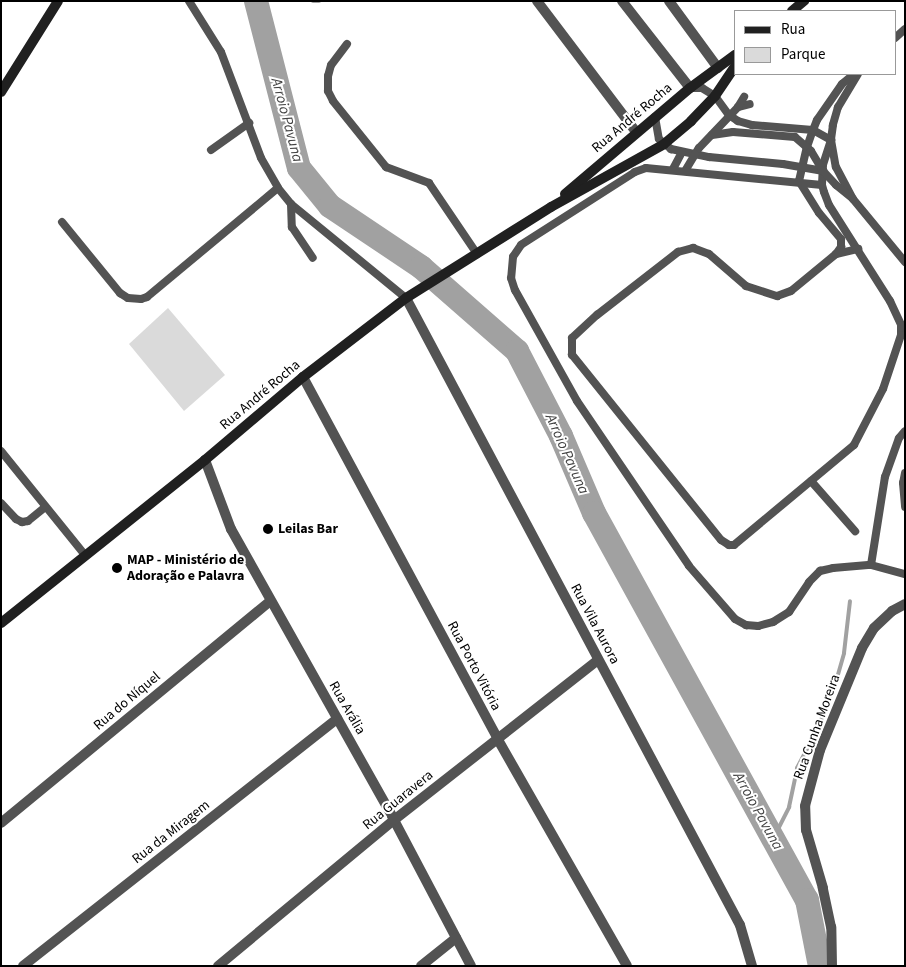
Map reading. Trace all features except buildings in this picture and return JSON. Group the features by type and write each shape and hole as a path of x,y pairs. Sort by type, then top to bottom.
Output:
{"main road":[{"path":"1,92 58,1"},
{"path":"793,10 804,1"},
{"name":"Rua André Rocha","path":"551,207 654,116 734,57"},
{"name":"Rua André Rocha","path":"1,623 205,460 303,376 409,297 551,207 664,144 691,121 715,96 734,68"}],"street":[{"path":"537,1 636,132"},
{"path":"622,1 690,88"},
{"path":"669,1 718,68"},
{"name":"Rua Vila Aurora","path":"409,297 598,660 740,925 752,966"},
{"name":"Rua Porto Vitória","path":"303,376 497,738 627,966"},
{"name":"Rua Arália","path":"205,460 231,529 394,820 471,966"},
{"name":"Rua do Níquel","path":"1,822 270,600"},
{"name":"Rua Cunha Moreira","path":"832,966 831,927 823,888 806,830 804,806 820,750 862,648 874,628 892,611 905,604"},
{"name":"Rua Guaravera","path":"218,966 394,820 598,660"},
{"name":"Rua da Miragem","path":"22,966 337,719"},
{"path":"421,966 456,938"}],"lane":[{"path":"189,1 222,52 261,158 278,188 290,204 409,297"},
{"path":"348,44 331,65 328,76 328,90 333,101 386,167 424,180 433,187 477,254"},
{"path":"853,75 842,84 828,102 813,130 799,181 819,213 841,239 841,247 836,254 790,291 777,296 746,286 709,254 693,248 678,252 597,315 572,338 572,355 725,544 734,545 739,542 854,445 883,389 901,335 900,325 890,301 829,205 822,185 823,171 838,107 857,75"},
{"path":"690,88 702,88 715,96 729,115 738,121 752,125 813,130 825,135 831,140 839,176 853,199 905,262"},
{"path":"685,171 712,135 738,107 744,97"},
{"path":"738,107 750,104"},
{"path":"654,116 657,134 664,144 682,152 823,171"},
{"path":"211,150 249,123"},
{"path":"712,135 733,132 792,136 807,147 823,171 844,194 853,199"},
{"path":"673,169 682,152"},
{"path":"822,185 799,181 646,168 635,172 521,245 513,256 511,278 515,290 577,401 689,566 736,619 752,626 774,622 789,612 809,582 820,571 833,568 871,566 905,574"},
{"path":"62,222 120,293 128,298 141,299 147,297 278,188"},
{"path":"290,204 292,227 313,258"},
{"path":"836,254 858,249"},
{"path":"871,566 885,477 899,438 905,431"},
{"path":"1,451 85,555"},
{"path":"905,473 903,483 905,508"},
{"path":"812,481 855,531"},
{"path":"1,503 22,522 28,521 45,507"}],"green space":[{"path":"168,308 225,375 184,411 129,344"}],"waterway":[{"name":"Arroio Pavuna","path":"256,1 299,168 330,206 421,267 517,351 561,436 594,513 807,900 820,966"},
{"name":"Arroio Pavuna","path":"257,4 263,1"},
{"path":"313,1 319,1"},
{"path":"773,839 789,807 797,768 818,728 837,678 844,653 850,601"}],"place":[{"name":"Leilas Bar","path":"268,529"},
{"name":"MAP - Ministério de Adoração e Palavra","path":"117,568"}]}
